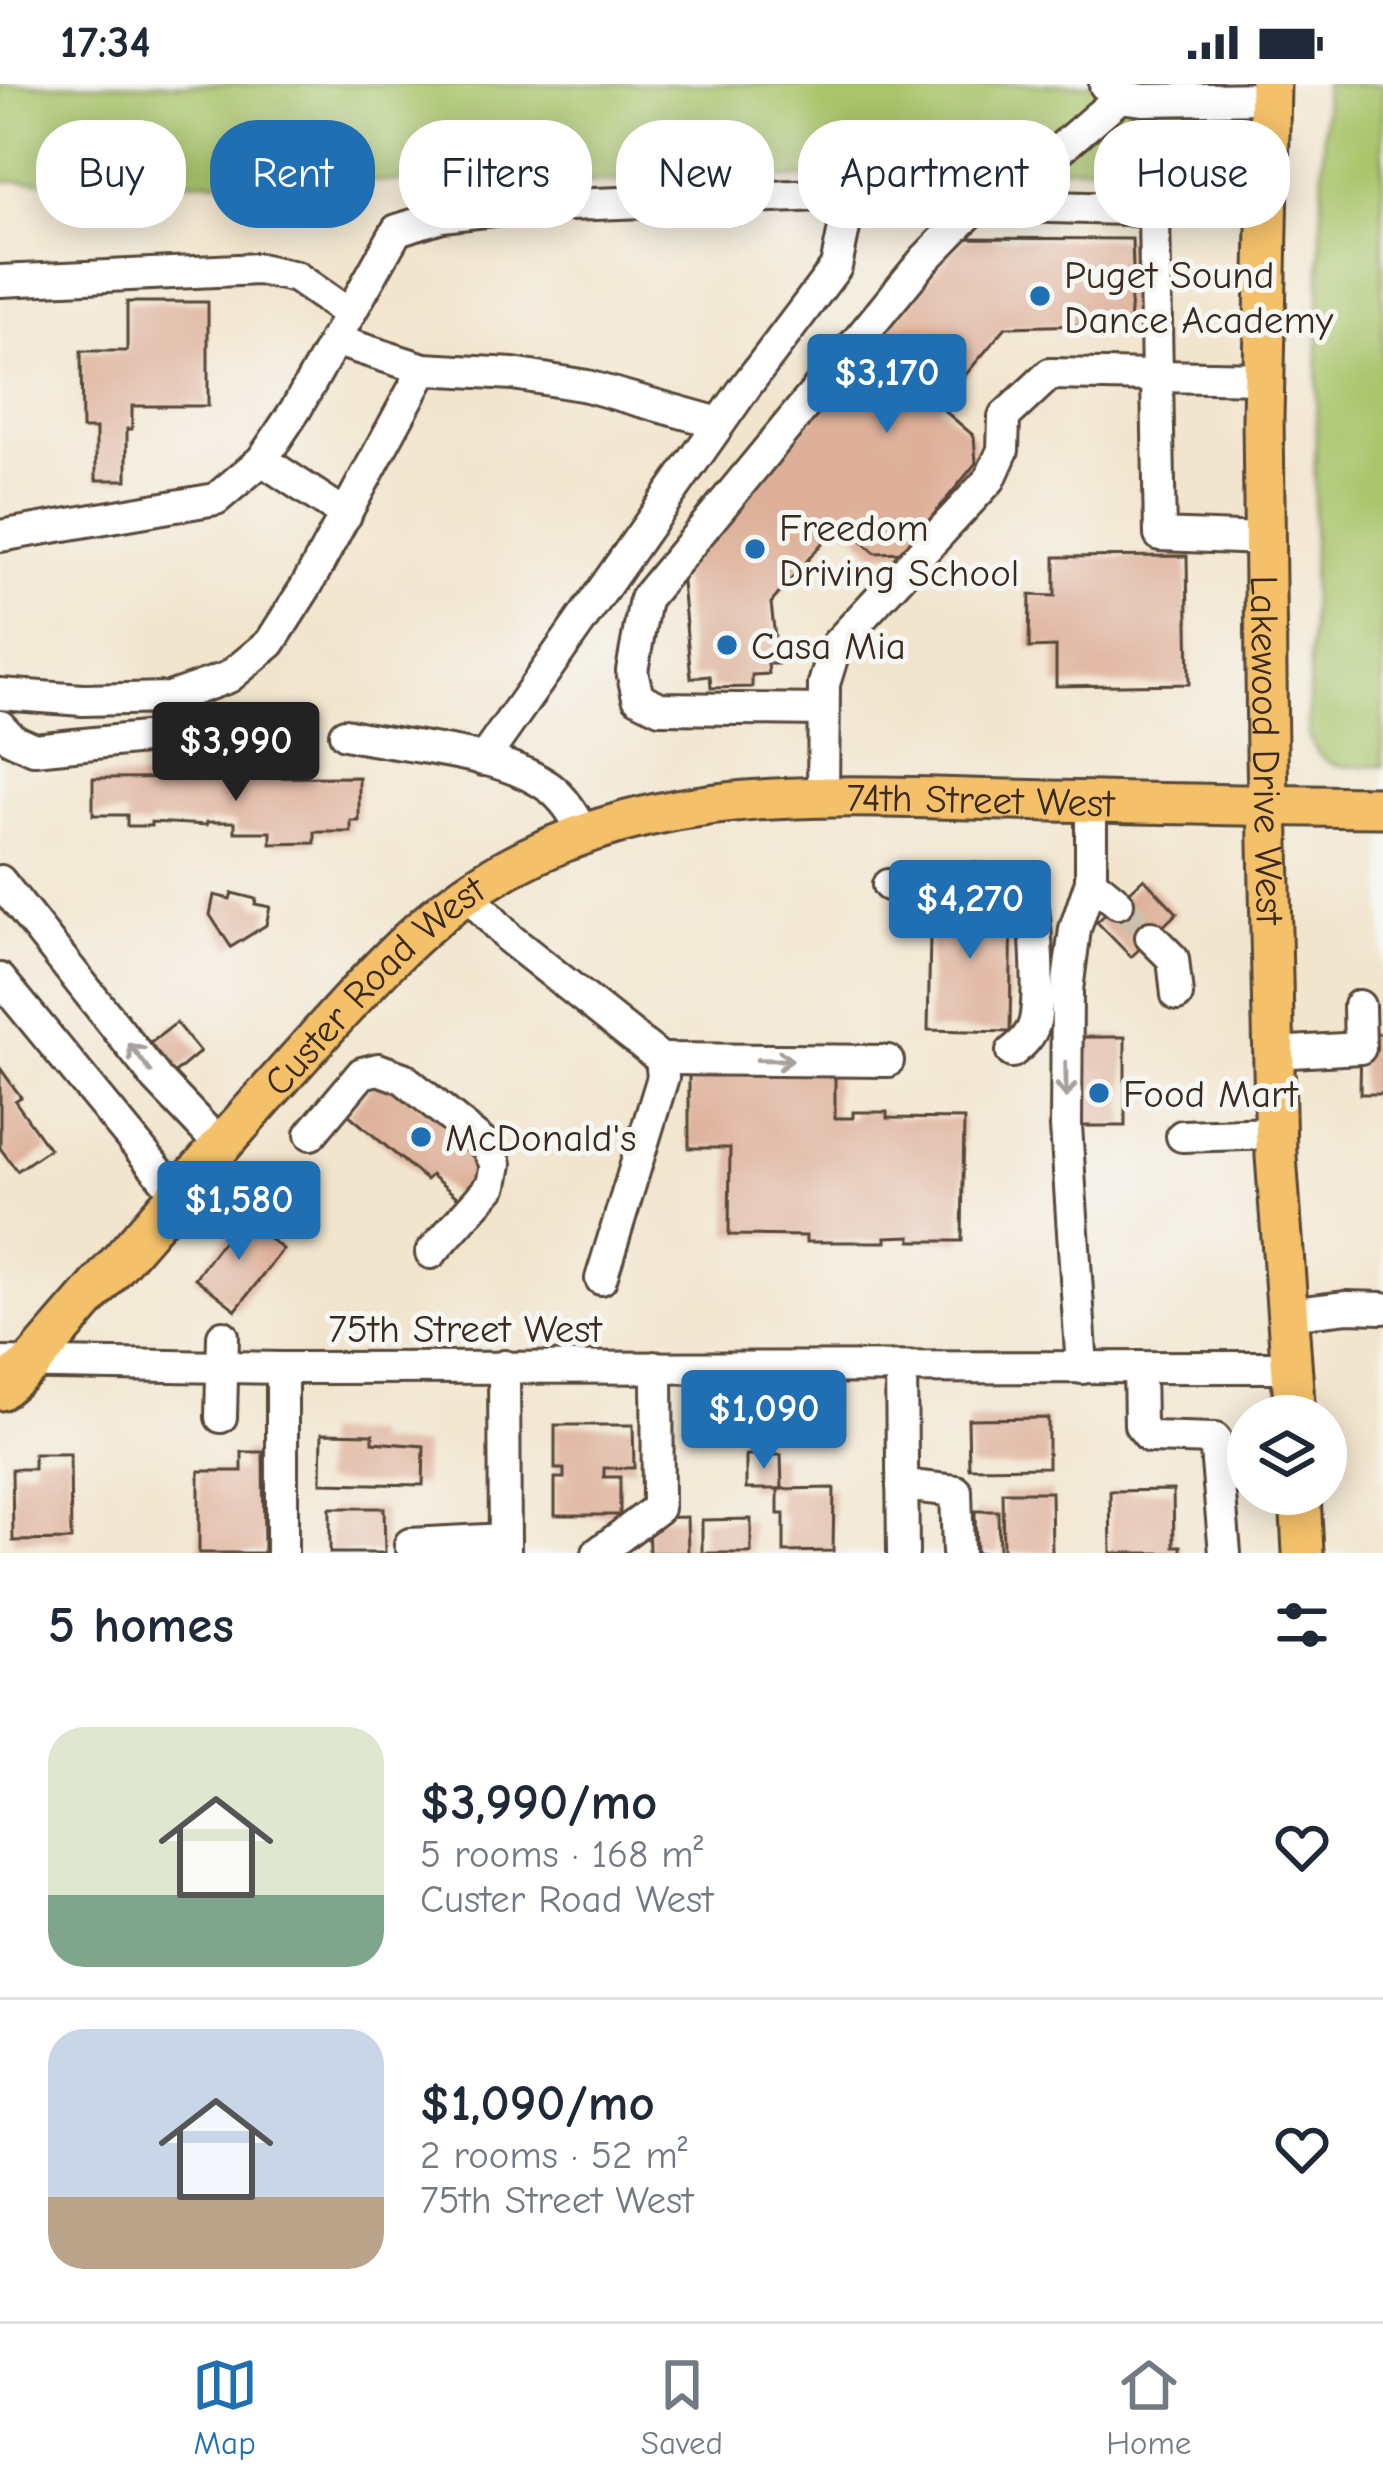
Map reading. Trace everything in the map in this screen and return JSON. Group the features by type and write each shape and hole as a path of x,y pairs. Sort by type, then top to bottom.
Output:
{"main road":[{"name":"Lakewood Drive West","path":"1269,91 1264,378 1268,806 1276,1133 1293,1395"},
{"name":"74th Street West","path":"584,832 673,808 754,799 1383,807"},
{"name":"Custer Road West","path":"0,1390 16,1363 409,942 467,894 524,859 584,832"},
{"path":"1301,1515 1304,1553"}],"street":[{"path":"1070,136 1112,90 1144,100 1269,91"},
{"path":"0,536 216,499 262,460 397,230 442,216 520,207 798,196"},
{"path":"1070,207 1126,209 1154,219 1160,536 1264,539"},
{"path":"483,760 719,423 836,267 844,228"},
{"path":"823,710 660,708 638,697 632,671 645,599 955,228"},
{"path":"0,281 259,269 296,277 342,327 424,369 513,374 587,386 719,423"},
{"path":"0,694 83,700 169,698 229,677 270,643 424,369"},
{"path":"824,797 824,684 836,645 989,479 1003,450 1004,417 1050,374 1264,378"},
{"path":"262,460 346,515"},
{"path":"0,726 12,739 34,749 215,731"},
{"path":"345,734 483,760 548,787 570,808 584,832"},
{"path":"1082,1368 1068,1170 1066,990 1075,929 1091,880 1091,802"},
{"path":"888,885 956,880 1028,886 1035,918 1035,1022 1026,1041 1012,1052"},
{"path":"1091,880 1118,903"},
{"path":"0,881 157,1079 219,1144"},
{"path":"467,894 509,939 662,1059 888,1061"},
{"path":"1151,937 1173,958 1177,995"},
{"path":"0,979 177,1194"},
{"path":"1274,1053 1360,1048 1359,1006"},
{"path":"601,1279 663,1077 662,1059"},
{"path":"311,1134 362,1073 378,1069 403,1078 486,1146 496,1163 492,1185 430,1253"},
{"path":"1182,1136 1276,1133"},
{"path":"1288,1314 1383,1308"},
{"path":"221,1351 221,1417"},
{"name":"75th Street West","path":"16,1363 221,1351 282,1368 1291,1367"},
{"path":"410,1544 505,1546 504,1366"},
{"path":"598,1553 658,1508 657,1367"},
{"path":"1139,1367 1140,1425 1150,1437 1215,1438 1225,1553"},
{"path":"282,1368 283,1553"},
{"path":"901,1368 903,1553"},
{"path":"902,1485 956,1491 958,1553"}],"green space":[{"path":"0,84 1226,84 1225,120 1094,120 1094,166 1070,167 1070,120 798,120 798,178 774,178 774,120 616,120 616,182 592,182 592,120 399,120 399,182 375,182 375,120 210,120 210,181 186,181 186,120 36,120 36,181 0,181"},
{"path":"1325,84 1383,84 1383,766 1329,762 1308,734"}],"building":[{"path":"964,238 1132,239 1134,297 1129,324 1006,327 939,406 974,436 976,463 903,552 875,553 841,521 771,603 778,664 768,664 769,674 752,675 752,687 711,688 710,676 691,678 681,572"},
{"path":"127,302 208,302 208,406 132,406 127,480 96,480 96,429 82,429 81,351 127,351"},
{"path":"1187,556 1189,684 1056,686 1056,647 1029,648 1030,595 1055,596 1055,557"},
{"path":"359,777 359,821 351,821 351,832 315,832 315,843 271,844 271,832 235,832 235,822 127,826 127,815 93,815 93,778"},
{"path":"1144,878 1177,913 1131,957 1097,922"},
{"path":"931,889 1012,896 1010,1032 928,1030"},
{"path":"232,893 270,907 266,925 231,947 210,915 214,895 230,899"},
{"path":"176,1023 200,1052 169,1078 144,1048"},
{"path":"1361,1034 1383,1034 1383,1094 1360,1094"},
{"name":"Food Mart","path":"1074,1037 1125,1037 1125,1126 1053,1126"},
{"path":"0,1068 21,1097 15,1101 49,1149 17,1171 0,1148"},
{"path":"689,1072 835,1072 835,1118 853,1118 853,1112 887,1112 887,1118 964,1119 962,1241 911,1241 911,1236 886,1237 886,1242 806,1242 806,1236 729,1235 730,1148 689,1148"},
{"name":"McDonald's","path":"380,1075 495,1160 464,1203 431,1175 426,1180 348,1114"},
{"path":"241,1217 283,1249 236,1310 195,1278"},
{"path":"810,1388 807,1426 783,1426 779,1389"},
{"path":"1048,1418 1048,1467 969,1468 968,1419"},
{"path":"555,1425 633,1425 634,1468 604,1468 604,1477 620,1477 620,1515 555,1515 555,1478 564,1478 564,1469 555,1469"},
{"path":"322,1433 373,1434 373,1442 424,1446 423,1485 321,1483"},
{"path":"242,1452 263,1452 264,1553 199,1553 199,1471 242,1471"},
{"path":"34,1454 70,1454 71,1540 13,1541 12,1469 34,1469"},
{"path":"746,1455 781,1455 782,1489 746,1489"},
{"path":"834,1488 833,1551 784,1552 784,1514 778,1514 778,1489"},
{"path":"1173,1490 1174,1546 1181,1546 1181,1553 1111,1553 1110,1491"},
{"path":"1002,1492 1051,1492 1052,1553 1003,1553"},
{"path":"330,1508 384,1508 385,1553 330,1553"},
{"path":"975,1511 998,1511 999,1553 976,1553"},
{"path":"687,1517 688,1553 649,1553 648,1518"},
{"path":"751,1519 751,1553 702,1553 702,1520"}],"tunnel":[{"path":"1118,903 1151,937"}],"place":[{"name":"Puget Sound Dance Academy","path":"1040,296"},
{"name":"Freedom Driving School","path":"755,549"},
{"name":"Casa Mia","path":"727,645"},
{"name":"Food Mart","path":"1099,1093"},
{"name":"McDonald's","path":"421,1137"}]}
